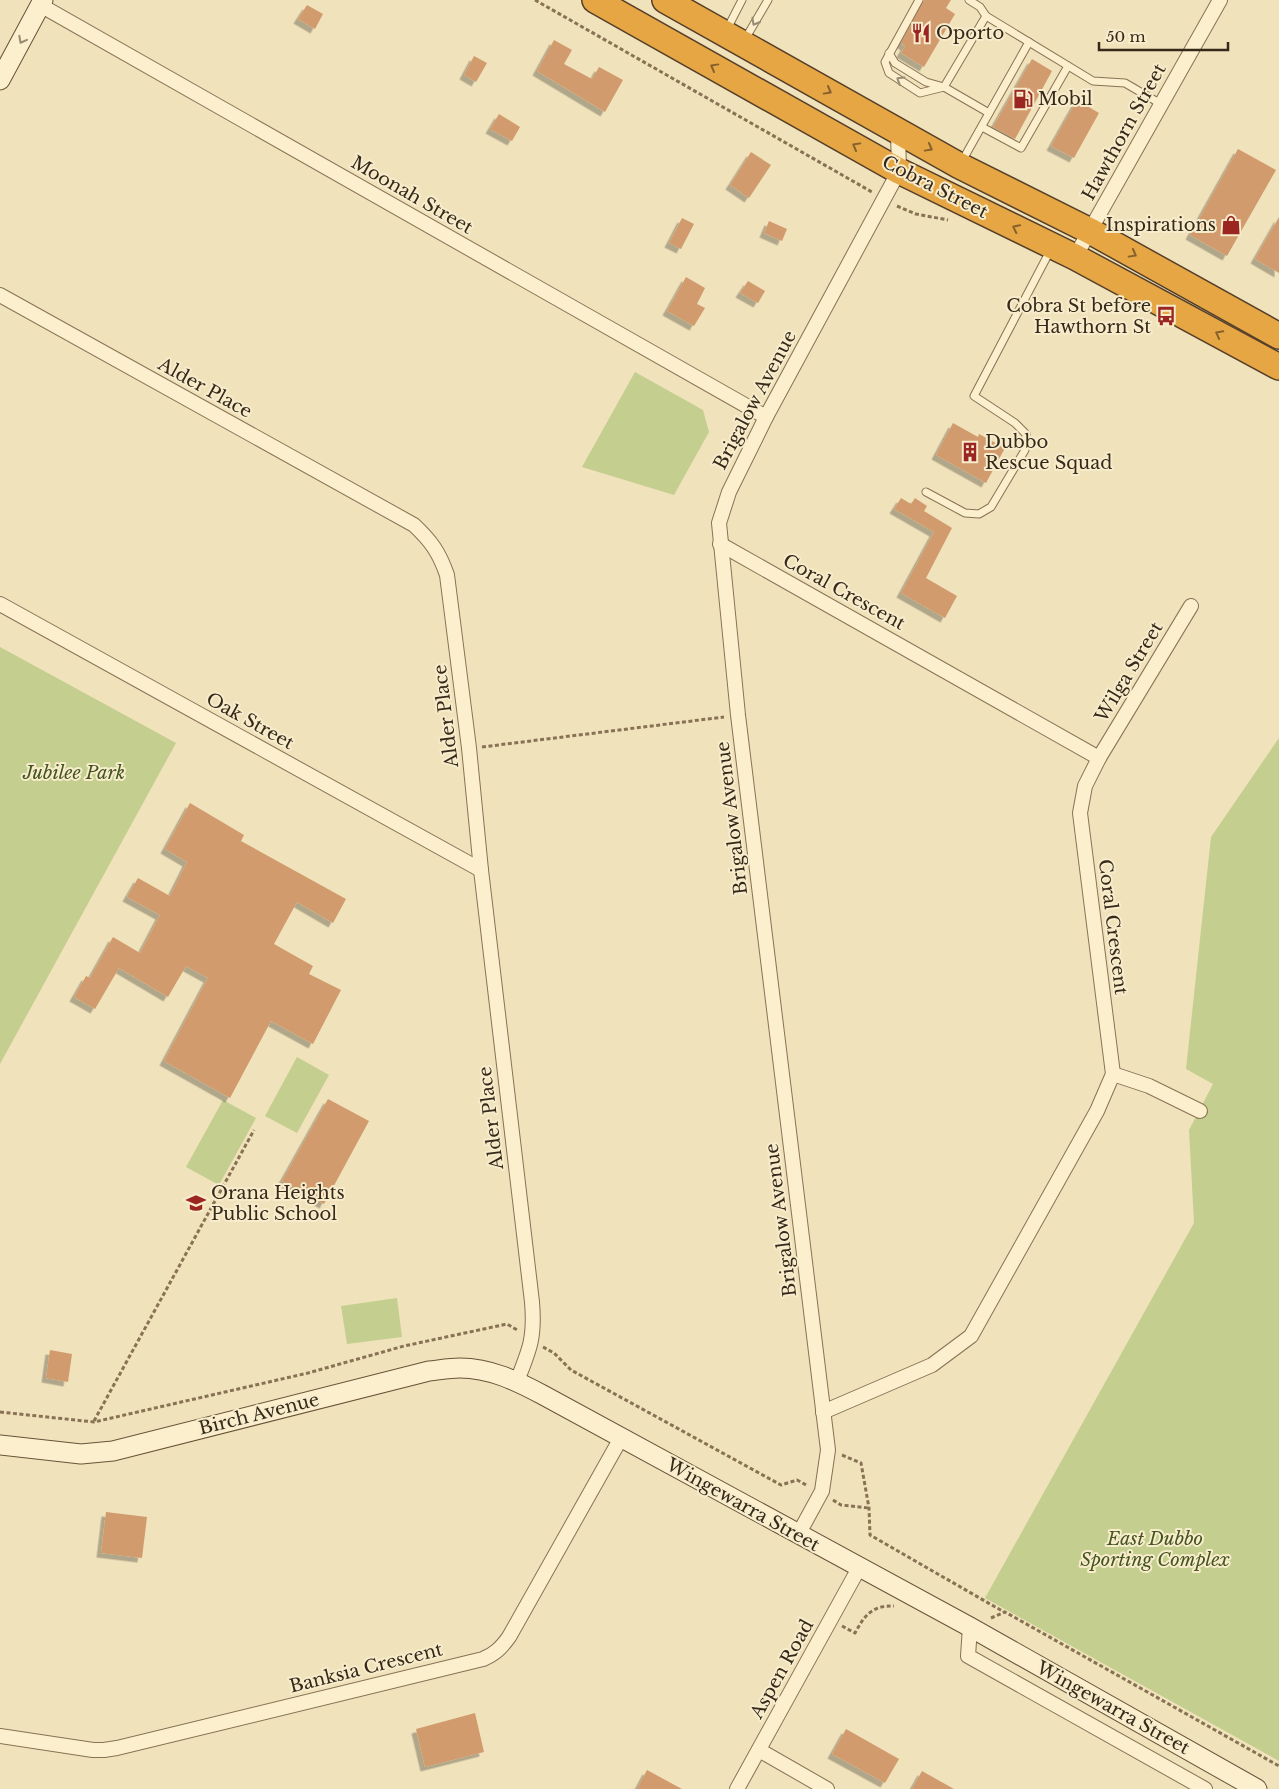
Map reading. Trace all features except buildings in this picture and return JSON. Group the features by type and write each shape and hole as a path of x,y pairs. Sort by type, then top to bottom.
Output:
{"highway":[{"name":"Cobra Street","path":"595,0 899,170 1075,257 1279,367"},
{"name":"Cobra Street","path":"665,0 960,166 1090,231 1279,336"}],"street":[{"name":"Hawthorn Street","path":"1075,257 1220,0"},
{"path":"0,80 42,3"},
{"name":"Moonah Street","path":"42,3 766,417"},
{"name":"Brigalow Avenue","path":"798,1535 821,1493 828,1450 738,715 719,523 728,492 766,417 899,170 898,130"},
{"name":"Alder Place","path":"0,295 414,525 429,539 440,555 447,575 469,748 481,870 532,1302 534,1325 530,1351 517,1381"},
{"name":"Coral Crescent","path":"720,544 1099,758 1085,786 1080,814 1112,1074 1097,1111 971,1336 932,1365 823,1412"},
{"name":"Oak Street","path":"0,604 481,870"},
{"name":"Wilga Street","path":"1099,758 1191,606"},
{"path":"1112,1074 1149,1086 1200,1110"},
{"name":"Birch Avenue","path":"0,1445 81,1454 113,1451 429,1371 460,1368 489,1372 517,1381"},
{"name":"Wingewarra Street","path":"517,1381 970,1627 1257,1789"},
{"name":"Banksia Crescent","path":"0,1736 93,1750 117,1748 493,1655 509,1637 621,1438"},
{"name":"Aspen Road","path":"737,1789 859,1568"},
{"name":"Wingewarra Street","path":"970,1627 968,1656 1205,1789"},
{"path":"759,1750 827,1789"}],"lane":[{"path":"734,38 742,0"},
{"path":"734,38 768,0"},
{"path":"919,0 885,62 889,73 920,93 944,87 986,16"},
{"path":"969,0 980,6 986,16 1093,81 1125,83 1161,104"},
{"path":"960,166 1029,42"},
{"path":"889,53 895,63 926,82 944,87 989,113"},
{"path":"982,127 1021,148 1068,66"},
{"path":"926,492 965,512 979,514 991,507 1025,450 1026,434 1015,422 974,396 1053,246"}],"path":[{"path":"469,748 738,715"},
{"path":"94,1422 254,1130"},
{"path":"0,1412 94,1422 308,1373 404,1346 507,1324 554,1353 571,1370 781,1485 798,1480 841,1505 869,1508"},
{"path":"828,1450 861,1463 869,1508 870,1535 1279,1766"},
{"path":"831,1619 855,1633 864,1618 874,1610 884,1606 896,1606"},
{"path":"970,1627 1005,1612"}],"green space":[{"path":"635,372 703,410 709,432 674,495 582,467"},
{"name":"Jubilee Park","path":"0,647 176,743 0,1064"},
{"name":"East Dubbo Sporting Complex","path":"1279,738 1279,1761 985,1598 1194,1223 1189,1130 1213,1084 1186,1069 1211,837"},
{"path":"297,1057 329,1075 297,1133 265,1116"},
{"path":"223,1100 256,1118 219,1185 186,1167"},
{"path":"397,1298 402,1337 347,1344 341,1306"}],"place":[{"name":"Oporto","path":"921,33"},
{"name":"Mobil","path":"1023,99"},
{"name":"Inspirations","path":"1231,225"},
{"name":"Cobra St before Hawthorn St","path":"1166,316"},
{"name":"Dubbo Rescue Squad","path":"970,452"},
{"name":"Orana Heights Public School","path":"196,1203"}]}
